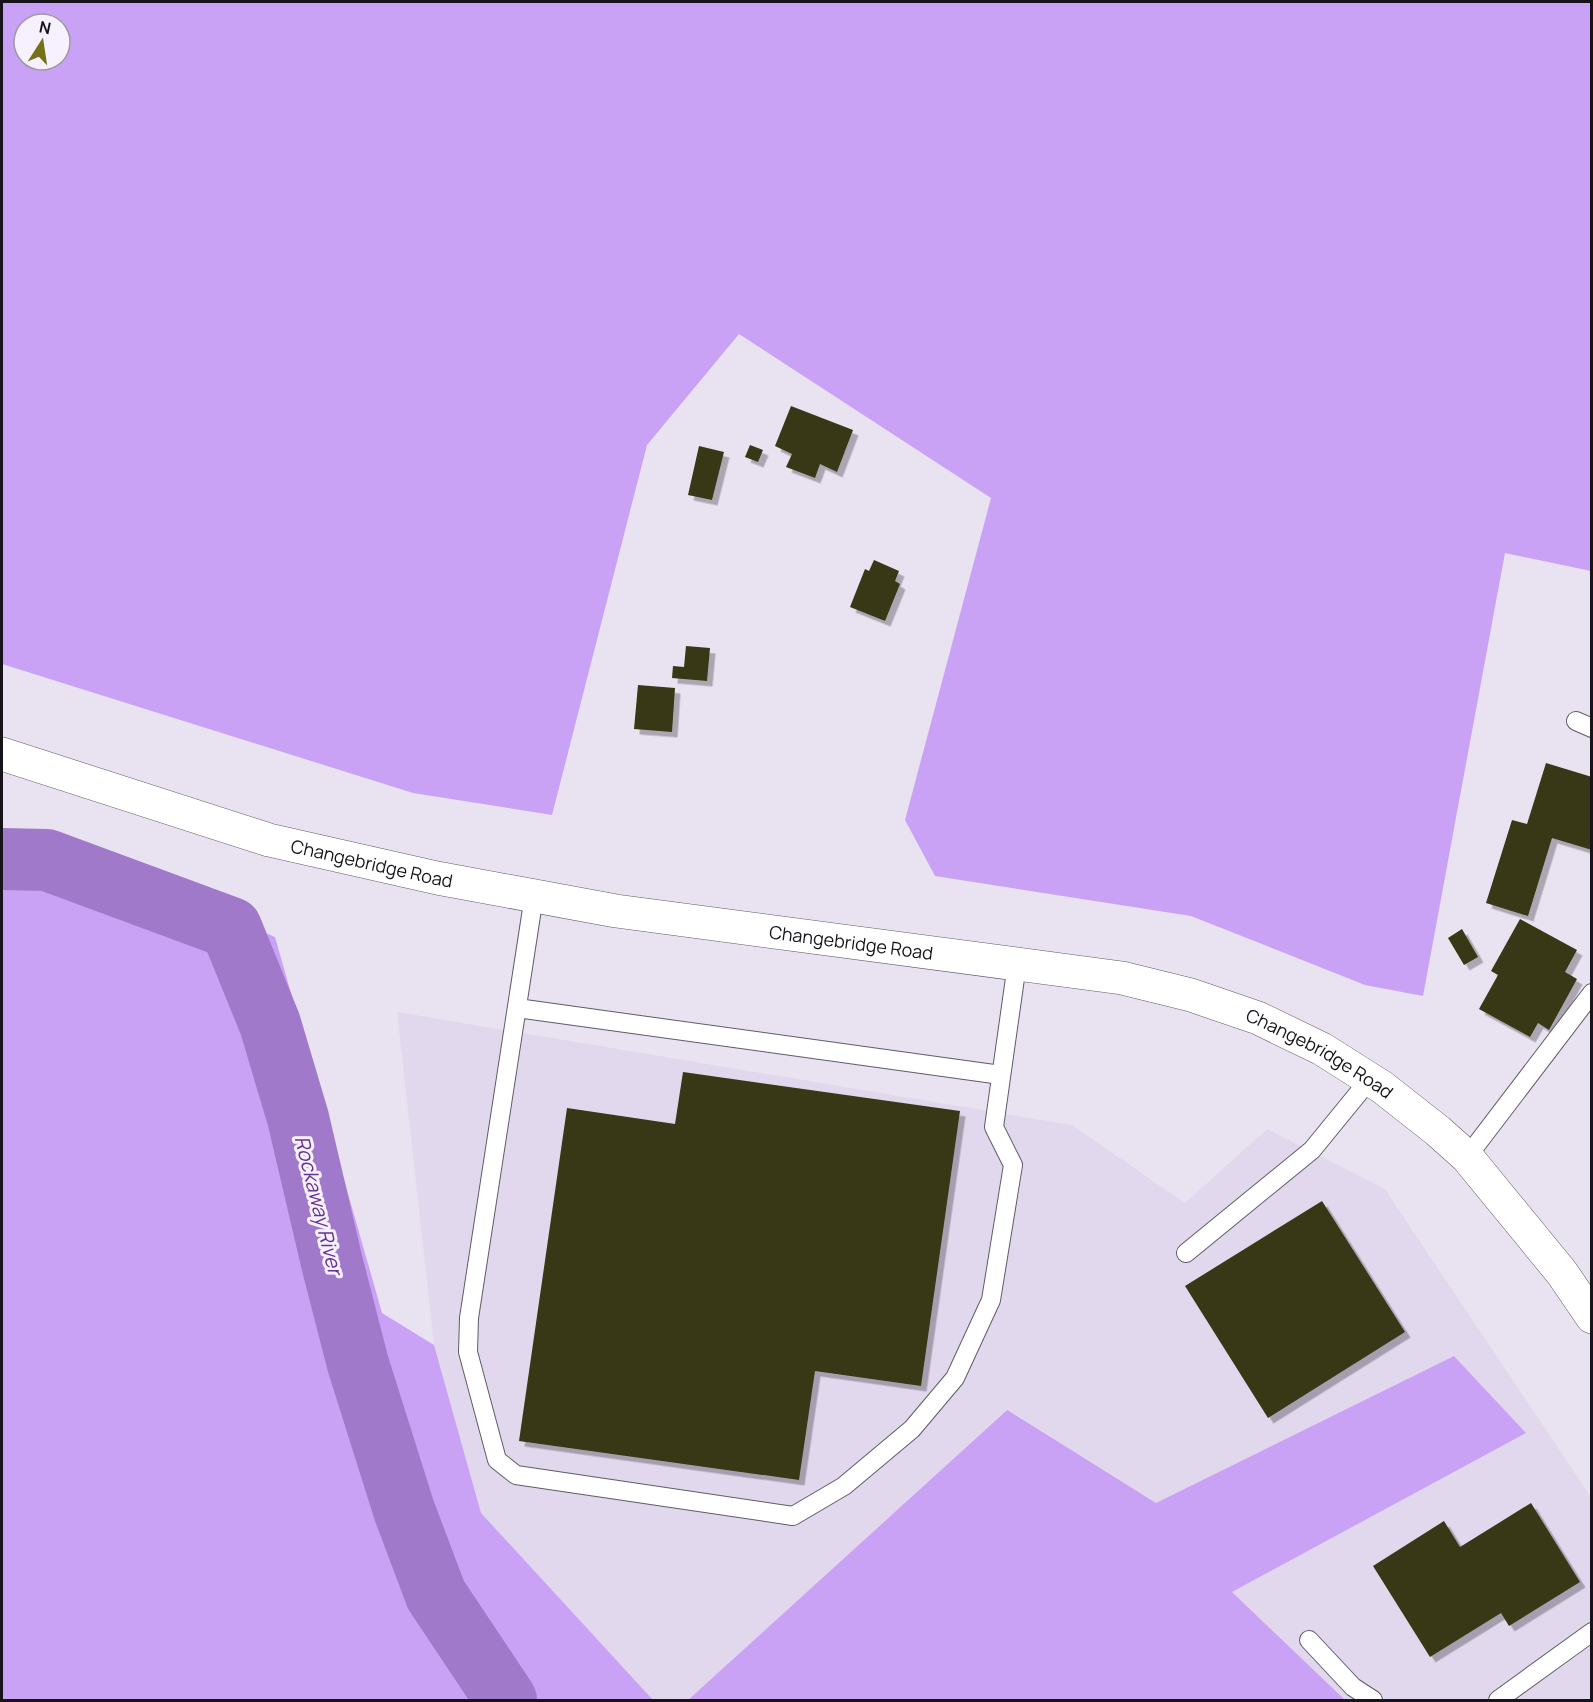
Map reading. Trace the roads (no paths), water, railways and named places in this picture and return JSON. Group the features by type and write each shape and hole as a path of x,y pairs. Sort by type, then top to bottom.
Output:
{"main road":[{"name":"Changebridge Road","path":"2,754 269,840 437,878 616,911 1122,978 1191,995 1258,1018 1322,1049 1370,1079 1438,1131 1467,1157 1562,1273 1592,1317"}],"lane":[{"path":"534,896 469,1318 468,1352 497,1460 516,1475 793,1516 844,1486 912,1429 955,1378 991,1300 1013,1165 994,1127 1017,964"},
{"path":"1467,1157 1592,993"},
{"path":"517,1008 1001,1076"},
{"path":"1186,1253 1312,1150 1370,1079"},
{"path":"1498,1701 1592,1632"},
{"path":"1309,1640 1353,1687 1373,1701"}],"waterway":[{"name":"Rockaway River","path":"2,859 47,860 231,928 270,1024 298,1118 358,1364 404,1510 436,1595 506,1700"}]}
